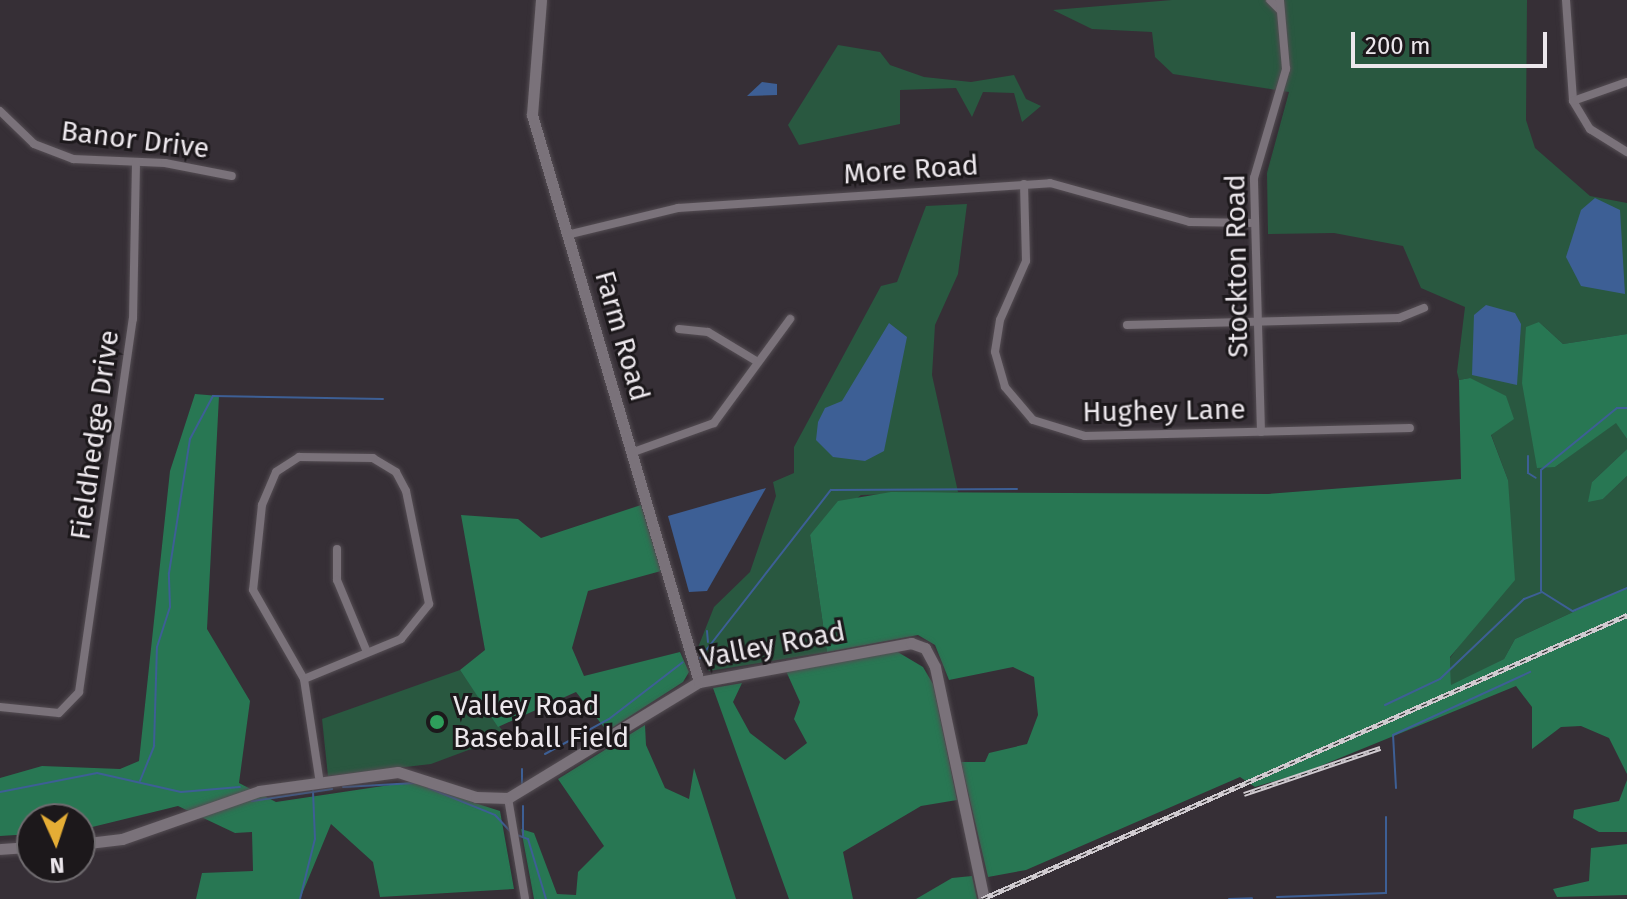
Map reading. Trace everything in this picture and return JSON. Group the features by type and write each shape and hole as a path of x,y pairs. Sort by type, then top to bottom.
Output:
{"street":[{"name":"Farm Road","path":"541,0 532,115 699,682"},
{"name":"Stockton Road","path":"1261,432 1255,223 1257,161 1287,60 1280,5 1270,0"},
{"path":"1566,0 1573,101 1590,129 1627,152"},
{"path":"1573,101 1627,82"},
{"name":"Banor Drive","path":"0,111 54,154 232,176"},
{"name":"Fieldhedge Drive","path":"0,707 69,709 82,674 133,319 136,162"},
{"name":"More Road","path":"567,235 678,208 1063,183 1206,225 1255,223"},
{"name":"Hughey Lane","path":"1024,184 1026,261 995,340 999,371 1023,412 1076,436 1410,428"},
{"path":"1127,325 1399,318 1424,308"},
{"path":"631,453 714,423 790,319"},
{"path":"679,329 708,332 758,362"},
{"path":"304,679 410,633 429,604 406,491 396,472 373,458 299,457 276,472 264,492 252,575 260,613 304,679 320,784"},
{"path":"337,549 337,580 367,652"},
{"name":"Valley Road","path":"508,798 699,682 902,644 925,648 984,899"},
{"path":"96,842 122,839 259,791 408,772 476,797 508,798 525,899"}],"green space":[{"path":"1172,0 1527,0 1526,120 1535,148 1590,196 1627,203 1627,334 1563,344 1539,322 1555,467 1616,422 1627,439 1627,449 1592,482 1603,499 1627,476 1627,587 1515,639 1504,659 1451,686 1450,658 1476,623 1508,480 1470,378 1459,380 1457,372 1465,307 1421,288 1403,246 1334,233 1268,234 1267,173 1289,92 1173,74 1155,57 1152,32 1092,29 1053,10"},
{"path":"838,45 880,52 890,65 924,77 971,82 1014,75 1026,99 1041,106 1022,122 1014,93 983,92 972,117 956,88 900,90 900,124 799,145 788,125"},
{"path":"967,204 958,274 935,325 932,375 958,492 861,495 810,535 827,652 709,671 697,650 714,607 750,572 776,496 773,482 794,473 794,447 881,286 897,282 926,206"},
{"path":"1539,322 1563,344 1627,334 1627,439 1616,423 1555,467 1537,468 1522,383 1526,327"},
{"path":"1470,378 1506,396 1514,419 1491,435 1508,480 1515,580 1450,657 1451,685 1504,659 1515,639 1627,587 1627,774 1609,738 1581,726 1561,727 1532,749 1532,707 1516,686 1308,771 1255,787 1240,777 1026,870 988,877 961,762 985,762 989,753 1027,744 1038,715 1034,677 1013,667 949,680 935,645 918,635 827,652 810,535 838,501 891,492 1268,494 1461,479 1459,380"},
{"path":"195,394 219,396 207,629 250,701 239,783 276,802 410,782 500,811 514,889 380,897 373,862 331,824 300,899 196,899 202,873 253,871 252,832 235,833 178,806 96,826 96,803 16,803 16,835 0,836 0,778 42,766 120,769 139,761 170,471"},
{"path":"1627,449 1627,476 1603,499 1588,502 1592,482"},
{"path":"641,505 661,571 588,591 572,648 584,676 680,652 689,672 683,682 607,731 576,692 498,727 460,670 485,650 461,515 518,519 541,538"},
{"path":"896,651 923,667 933,684 957,800 921,806 843,852 853,899 789,899 713,688 742,683 733,702 750,733 785,760 807,743 794,719 800,702 786,671"},
{"path":"460,670 506,736 431,764 328,776 322,719"},
{"path":"645,725 646,745 665,788 689,799 694,768 736,899 534,899 521,829 534,833 557,894 576,895 578,872 604,846 558,779"},
{"path":"1627,780 1627,832 1599,832 1573,818 1574,810 1619,801"},
{"path":"1627,844 1627,895 1557,897 1553,889 1589,881 1591,848"},
{"path":"972,876 977,899 916,899 952,878"}],"water":[{"path":"762,82 777,84 777,95 747,96"},
{"path":"1595,198 1620,210 1625,294 1581,286 1566,257 1581,210"},
{"path":"1486,305 1515,313 1521,324 1517,385 1472,375 1474,315"},
{"path":"889,323 907,337 884,451 865,461 833,457 816,440 818,422 825,408 842,401"},
{"path":"766,488 707,591 689,592 668,516"}],"waterway":[{"path":"140,781 154,746 157,647 170,607 169,573 190,439 213,396 383,399"},
{"path":"1541,591 1541,470 1617,408 1627,408"},
{"path":"1528,456 1528,473 1536,478"},
{"path":"700,658 831,490 1017,489"},
{"path":"1385,705 1440,679 1524,599 1542,592 1573,611 1627,588"},
{"path":"707,631 708,642"},
{"path":"545,754 609,719 683,662"},
{"path":"1396,788 1393,735 1530,672"},
{"path":"522,769 522,784"},
{"path":"0,792 97,773 181,792 240,787"},
{"path":"343,787 415,783"},
{"path":"429,788 495,815 511,832"},
{"path":"252,801 332,789"},
{"path":"300,899 315,839 313,791"},
{"path":"523,806 523,836"},
{"path":"1277,897 1386,893 1386,817"},
{"path":"517,835 528,839 546,899"},
{"path":"1229,899 1252,898"}],"railway":[{"path":"982,899 1627,615"},
{"path":"1244,794 1380,748"}],"place":[{"name":"Valley Road Baseball Field","path":"437,722"}]}
